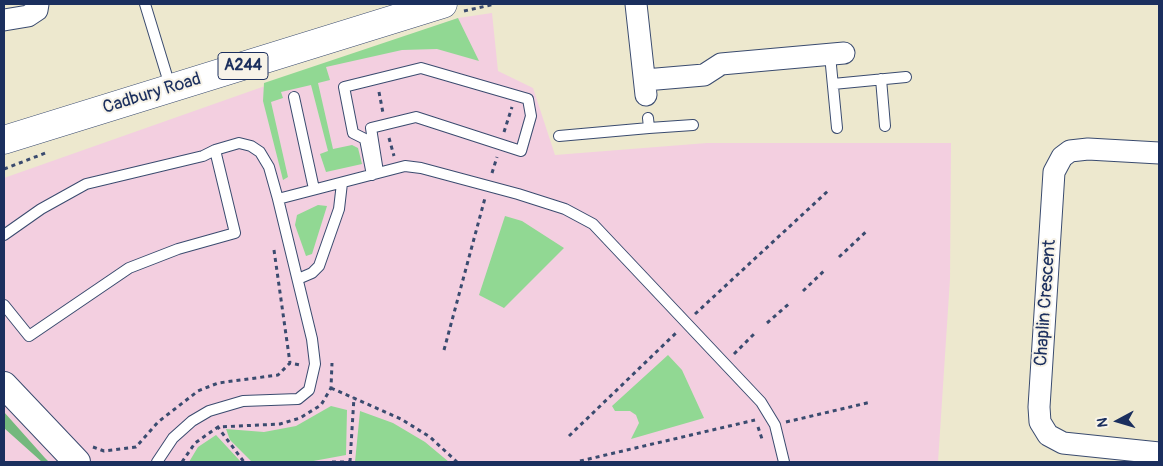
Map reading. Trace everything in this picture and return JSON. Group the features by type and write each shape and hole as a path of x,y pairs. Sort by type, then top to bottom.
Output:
{"main road":[{"name":"Cadbury Road","path":"4,140 443,4"}],"street":[{"path":"4,20 28,16 37,10 38,4"},
{"path":"636,4 645,88 704,75 721,64 837,54"},
{"name":"Chaplin Crescent","path":"1159,152 1088,149 1070,151 1062,157 1054,172 1039,407 1040,422 1048,435 1063,443 1159,453"},
{"path":"4,385 81,452"}],"lane":[{"path":"145,4 171,88"},
{"path":"837,54 833,84 838,128"},
{"path":"421,68 528,99 531,116 521,151 416,117 371,128 375,174 365,139 353,133 344,87 421,68"},
{"path":"833,84 906,77"},
{"path":"881,79 885,126"},
{"path":"294,98 314,189"},
{"path":"559,136 649,123 693,124"},
{"path":"4,235 42,209 86,184 203,156 215,150 239,143 251,146 260,152 269,167 278,199 312,340 315,364 309,390 298,399 243,402 209,411 192,421 172,438 157,462"},
{"path":"4,305 29,336 129,268 178,249 235,233 215,150"},
{"path":"278,199 404,166 421,168 565,209 592,224 761,402 775,425 784,462"},
{"path":"298,279 312,273 319,266 339,209 342,183"}],"path":[{"path":"444,350 488,186 516,96"},
{"path":"839,257 868,230"},
{"path":"274,250 290,363"},
{"path":"803,290 825,270"},
{"path":"767,323 791,302"},
{"path":"731,356 755,333"},
{"path":"290,363 300,365"},
{"path":"81,452 136,448 158,422 198,391 218,382 278,375 290,363"},
{"path":"182,462 195,442 218,427 280,424 300,418 321,405 331,388 332,363"},
{"path":"331,388 354,397 415,428 430,437 457,462"},
{"path":"198,391 201,397"},
{"path":"332,462 350,462 354,397"},
{"path":"580,461 755,418 758,427 775,425 871,402"},
{"path":"212,419 244,462"}],"shaded area":[{"path":"492,13 498,71 533,88 555,155 707,143 951,143 950,279 938,462 4,462 4,178 458,18"}],"green space":[{"path":"458,18 479,61 437,49 402,50 326,67 330,80 318,83 333,149 352,145 358,148 362,164 326,172 320,154 328,151 311,85 281,92 283,98 271,102 288,177 283,180 263,101 264,83"},
{"path":"318,205 327,206 312,254 306,256 295,225 297,215"},
{"path":"505,216 522,221 564,248 504,308 479,295"},
{"path":"668,355 682,370 704,418 631,439 639,423 636,415 630,411 615,411 612,406"},
{"path":"331,406 347,410 346,455 308,462 252,462 230,440 226,429 264,432 296,426"},
{"path":"360,411 393,423 425,442 449,462 355,462"},
{"path":"4,412 49,462 42,462 4,428"},
{"path":"216,435 241,462 189,462 198,447"}]}
